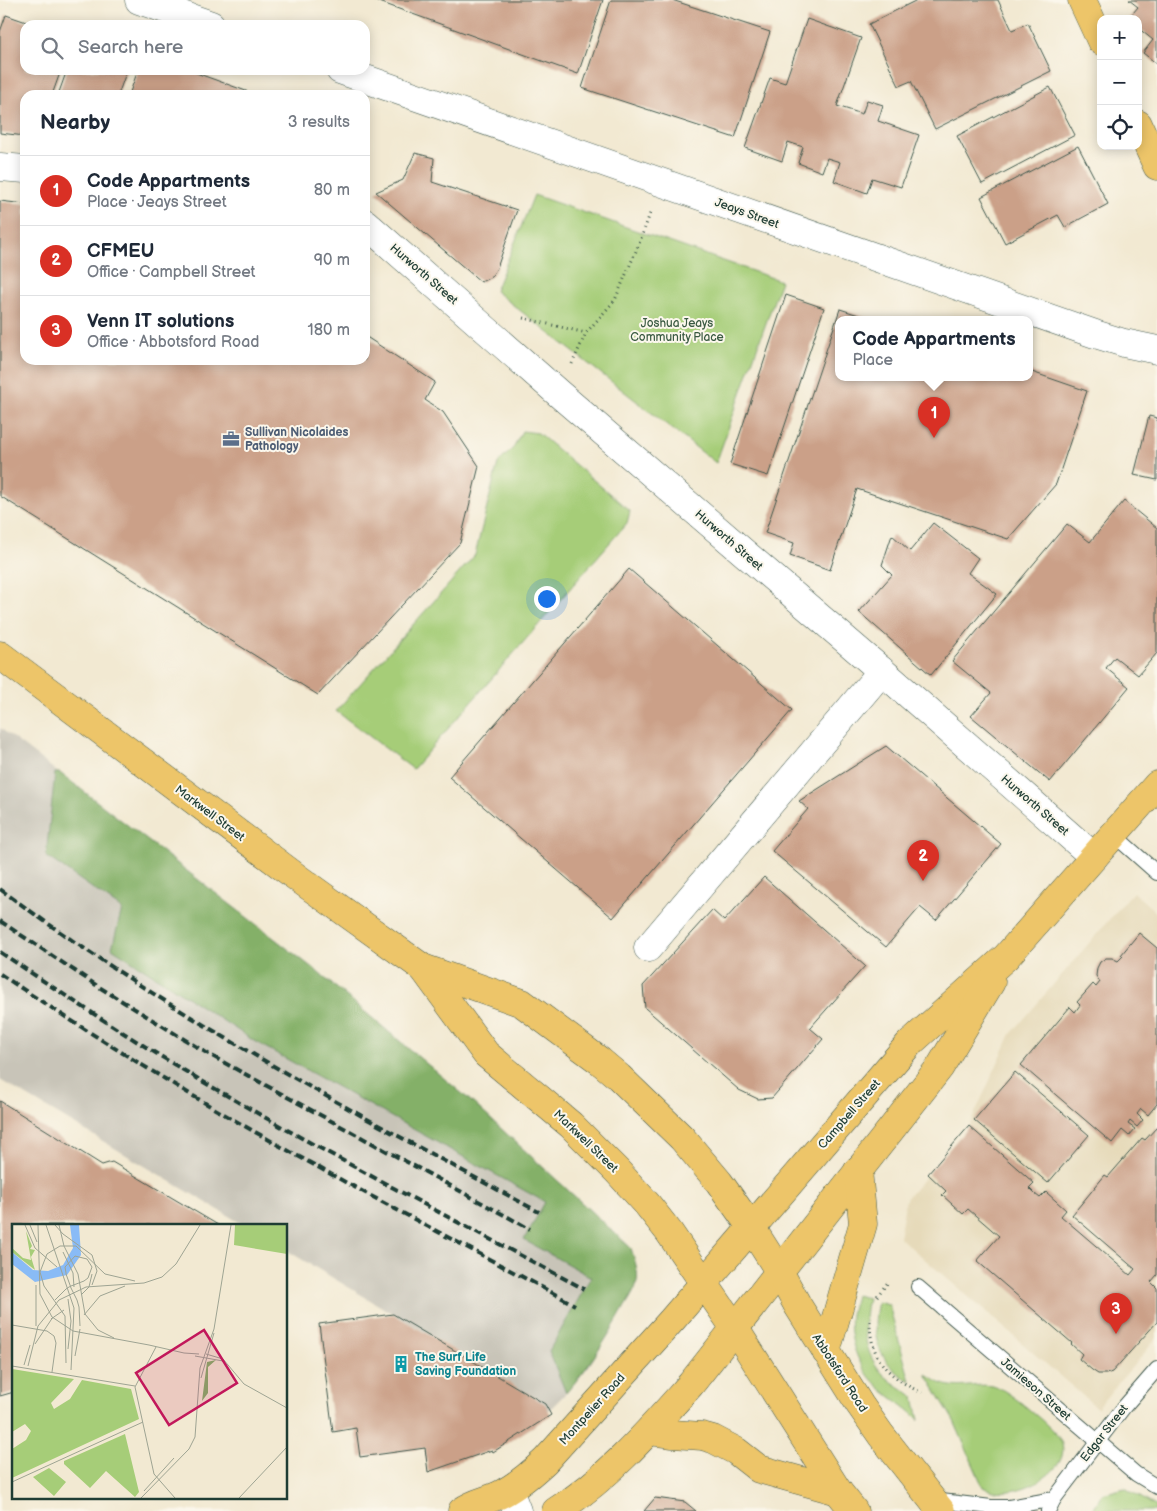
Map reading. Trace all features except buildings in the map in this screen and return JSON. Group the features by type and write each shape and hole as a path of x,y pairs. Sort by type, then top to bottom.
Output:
{"main road":[{"path":"1082,0 1097,32"},
{"path":"1142,133 1157,166"},
{"name":"Markwell Street","path":"0,655 307,885 422,968 522,1003 600,1061 682,1138 719,1182 751,1227"},
{"name":"Campbell Street","path":"704,1282 910,1044 1006,957 1157,784"},
{"name":"Campbell Street","path":"779,1271 940,1066 1006,957"},
{"name":"Markwell Street","path":"422,968 486,1054 571,1125 641,1198 669,1232 734,1327"},
{"path":"826,1352 863,1224 858,1170"},
{"name":"Abbotsford Road","path":"751,1227 826,1352 871,1420 937,1506"},
{"path":"556,1511 590,1486 650,1431 691,1384 779,1271"},
{"name":"Montpelier Road","path":"477,1508 513,1500 533,1472 545,1461 704,1282"},
{"path":"734,1327 846,1501"},
{"path":"650,1431 702,1436 713,1439 736,1451 759,1469 846,1501"}],"street":[{"path":"139,0 197,20"},
{"name":"Jeays Street","path":"354,75 1095,334 1157,350"},
{"path":"0,167 20,169"},
{"name":"Hurworth Street","path":"370,226 558,393 882,671 1094,857"},
{"path":"648,948 882,671"}],"lane":[{"path":"1113,834 1157,873"},
{"name":"Jamieson Street","path":"918,1287 1097,1442 1136,1474 1157,1487"},
{"name":"Edgar Street","path":"937,1506 1010,1507 1051,1505 1124,1407 1157,1369"}],"path":[{"path":"558,393 586,333 615,300 640,244 662,183"},
{"path":"874,1300 889,1281"},
{"path":"870,1317 870,1333 879,1361 897,1380 922,1394"}],"shaded area":[{"path":"0,728 314,969 471,1101 631,1248 637,1281 610,1333 589,1366 548,1411 545,1404 288,1251 288,1224 242,1224 0,1080"},
{"path":"1133,892 1157,913 1157,1338 1097,1408 899,1237 906,1199 969,1126 1011,1034"}],"green space":[{"name":"Joshua Jeays Community Place","path":"534,195 781,281 716,463 495,291"},
{"path":"522,431 538,433 630,511 627,523 413,769 336,711 475,555 498,463 514,447"},
{"path":"55,773 60,773 314,969 471,1101 631,1248 637,1273 635,1289 597,1353 566,1393 549,1351 591,1277 524,1240 545,1202 254,1041 112,948 122,909 46,856"},
{"path":"856,1295 868,1298 865,1329 868,1349 872,1359 888,1379 914,1397 919,1420 877,1386 863,1368 851,1336 851,1314"},
{"path":"878,1302 889,1305 910,1381 890,1366 879,1348 875,1326"},
{"path":"926,1374 946,1385 959,1387 986,1385 999,1388 1028,1408 1055,1433 1062,1446 1061,1458 1054,1469 1042,1479 1027,1487 1011,1491 996,1491 983,1487 954,1421"},
{"path":"1125,1488 1157,1507 1157,1511 1092,1511 1102,1494"}],"railway":[{"path":"0,889 64,935 196,1020 332,1099 539,1212"},
{"path":"0,921 99,987 210,1055 530,1229"},
{"path":"0,952 131,1038 225,1095 378,1180 584,1289"},
{"path":"0,974 102,1040 215,1109 368,1195 575,1305"}],"place":[{"name":"Code Appartments","path":"934,438"},
{"name":"Sullivan Nicolaides Pathology","path":"231,439"},
{"name":"CFMEU","path":"923,881"},
{"name":"Venn IT solutions","path":"1116,1334"},
{"name":"The Surf Life Saving Foundation","path":"401,1364"}]}
